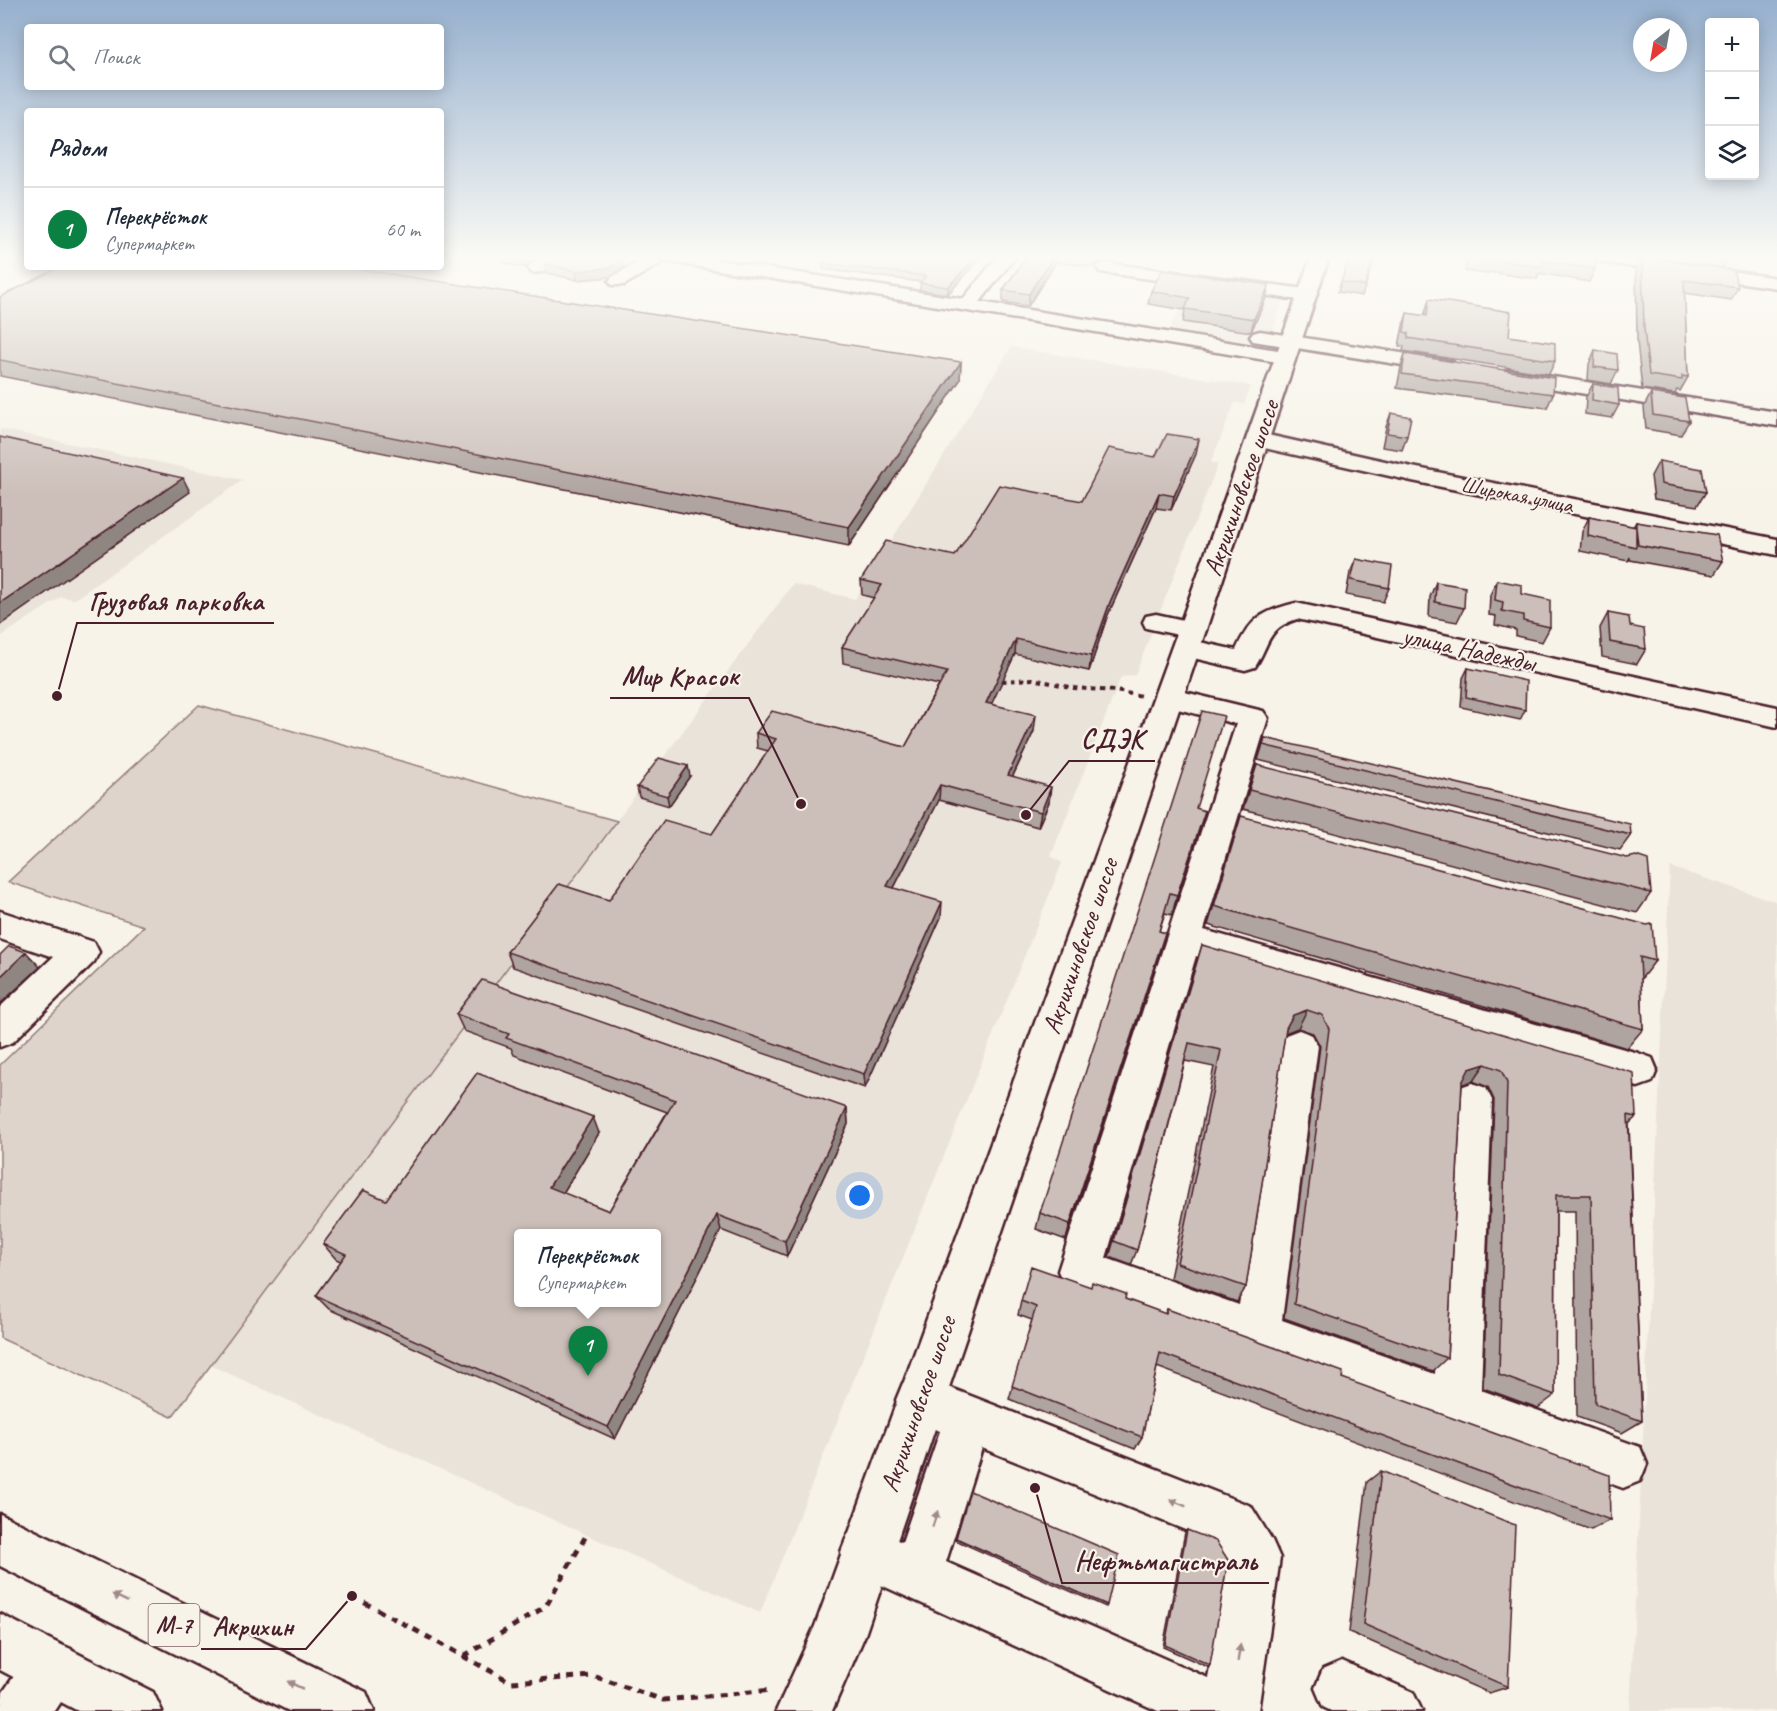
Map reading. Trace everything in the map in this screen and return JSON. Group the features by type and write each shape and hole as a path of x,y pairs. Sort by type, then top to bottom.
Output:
{"main road":[{"path":"1159,337 1185,341 1187,337"},
{"path":"1237,337 1287,349 1466,370"},
{"name":"Акрихиновское шоссе","path":"804,1704 838,1635 920,1400 985,1236 1156,697 1189,639 1259,440 1291,337"},
{"path":"1490,373 1777,419"},
{"name":"Широкая улица","path":"1259,440 1412,474 1777,547"},
{"name":"улица Надежды","path":"1189,639 1245,662 1259,629 1273,617 1296,611 1777,717"},
{"path":"1155,622 1189,639"},
{"path":"1156,697 1253,718 1249,771 1239,822 1184,938 1080,1271 1623,1464"},
{"path":"0,1031 81,952 8,938"},
{"path":"1184,938 1638,1070"},
{"path":"1257,1334 1299,1046"},
{"path":"1457,1405 1472,1100"},
{"path":"920,1400 1233,1524 1254,1558 1230,1711"},
{"path":"916,1575 968,1419"},
{"name":"М-7","path":"0,1539 347,1711"},
{"path":"866,1552 1220,1711"},
{"path":"0,1641 134,1711"},
{"path":"22,1711 52,1668"},
{"path":"1342,1688 1394,1711"}],"path":[{"path":"1002,681 1033,679 1074,688 1156,697"},
{"path":"464,1656 546,1606 587,1534"},
{"path":"352,1596 511,1682 592,1676 663,1700 804,1704"}],"shaded area":[{"path":"1211,337 1271,337 1268,346"},
{"path":"1011,347 1251,386 1244,404 1235,402 1211,462 1218,464 1135,675 1121,677 1051,856 1062,863 760,1613 210,1365 793,584 855,599"},
{"path":"0,429 243,480 75,599 61,597 0,637"},
{"path":"199,705 617,821 172,1417 0,1338 0,1065 144,926 8,882"},
{"path":"1670,867 1777,902 1777,1711 1630,1711"}],"building":[{"path":"0,337 798,337 961,362 849,527 0,360"},
{"path":"1515,337 1555,343 1555,361 1408,338"},
{"path":"1645,337 1686,337 1688,377 1682,376 1682,380 1649,375"},
{"path":"1595,350 1617,354 1618,370 1594,367"},
{"path":"1405,354 1554,378 1553,394 1402,374"},
{"path":"1593,384 1618,388 1619,405 1592,400"},
{"path":"1651,393 1685,398 1689,421 1653,415"},
{"path":"1391,413 1411,417 1407,436 1387,433"},
{"path":"1167,434 1199,439 1174,496 1159,493 1110,602 1091,656 1016,639 986,703 1036,715 1008,775 1051,787 1041,812 940,785 887,886 942,902 864,1074 507,952 559,884 609,900 664,820 712,834 776,739 756,733 772,711 905,747 947,672 842,647 882,585 861,580 886,541 955,556 999,485 1082,501 1109,448 1155,457"},
{"path":"0,437 183,478 0,603"},
{"path":"1659,461 1702,469 1706,492 1661,484"},
{"path":"1589,517 1636,527 1636,547 1588,536"},
{"path":"1636,522 1717,535 1723,561 1638,545"},
{"path":"1356,559 1392,566 1389,588 1351,580"},
{"path":"1497,580 1522,585 1522,594 1550,600 1550,627 1523,621 1523,615 1502,611 1503,602 1495,600"},
{"path":"1436,582 1465,587 1464,608 1435,602"},
{"path":"1608,613 1629,617 1630,626 1644,629 1646,649 1610,642"},
{"path":"1468,668 1526,681 1525,710 1466,697"},
{"path":"1202,711 1224,716 1196,808 1205,811 1177,895 1170,893 1159,931 1165,933 1070,1224 1040,1213"},
{"path":"1265,738 1630,824 1631,835 1263,745"},
{"path":"659,758 688,766 667,796 637,787"},
{"path":"1257,765 1627,858 1636,856 1648,860 1651,893 1249,790"},
{"path":"1241,816 1647,925 1652,924 1655,961 1640,957 1643,1029 1214,906"},
{"path":"1202,945 1634,1073 1636,1117 1628,1115 1642,1421 1595,1404 1591,1195 1556,1195 1555,1395 1499,1375 1507,1083 1501,1070 1485,1064 1469,1069 1462,1083 1447,1358 1294,1304 1329,1029 1322,1015 1307,1010 1293,1015 1286,1028 1246,1287 1177,1263 1221,1050 1189,1043 1137,1250 1114,1241"},
{"path":"9,946 26,952 0,977 0,955"},
{"path":"482,980 847,1108 785,1241 717,1215 608,1427 316,1296 346,1254 323,1244 363,1190 386,1200 477,1073 593,1117 549,1187 609,1211 675,1100 506,1038 509,1034 456,1014"},
{"path":"1031,1266 1091,1287 1092,1282 1126,1294 1125,1299 1166,1314 1167,1309 1343,1372 1342,1378 1609,1475 1610,1520 1160,1353 1142,1437 1012,1386 1036,1307 1021,1301"},
{"path":"1381,1471 1515,1525 1508,1687 1363,1624"},
{"path":"970,1491 1119,1555 1107,1605 956,1538"},
{"path":"1187,1530 1216,1541 1228,1560 1210,1665 1165,1645"}],"place":[{"name":"Грузовая парковка","path":"57,696"},
{"name":"Мир Красок","path":"801,804"},
{"name":"СДЭК","path":"1026,815"},
{"name":"Перекрёсток","path":"588,1376"},
{"name":"Нефтьмагистраль","path":"1035,1488"},
{"name":"Акрихин","path":"352,1596"}]}
